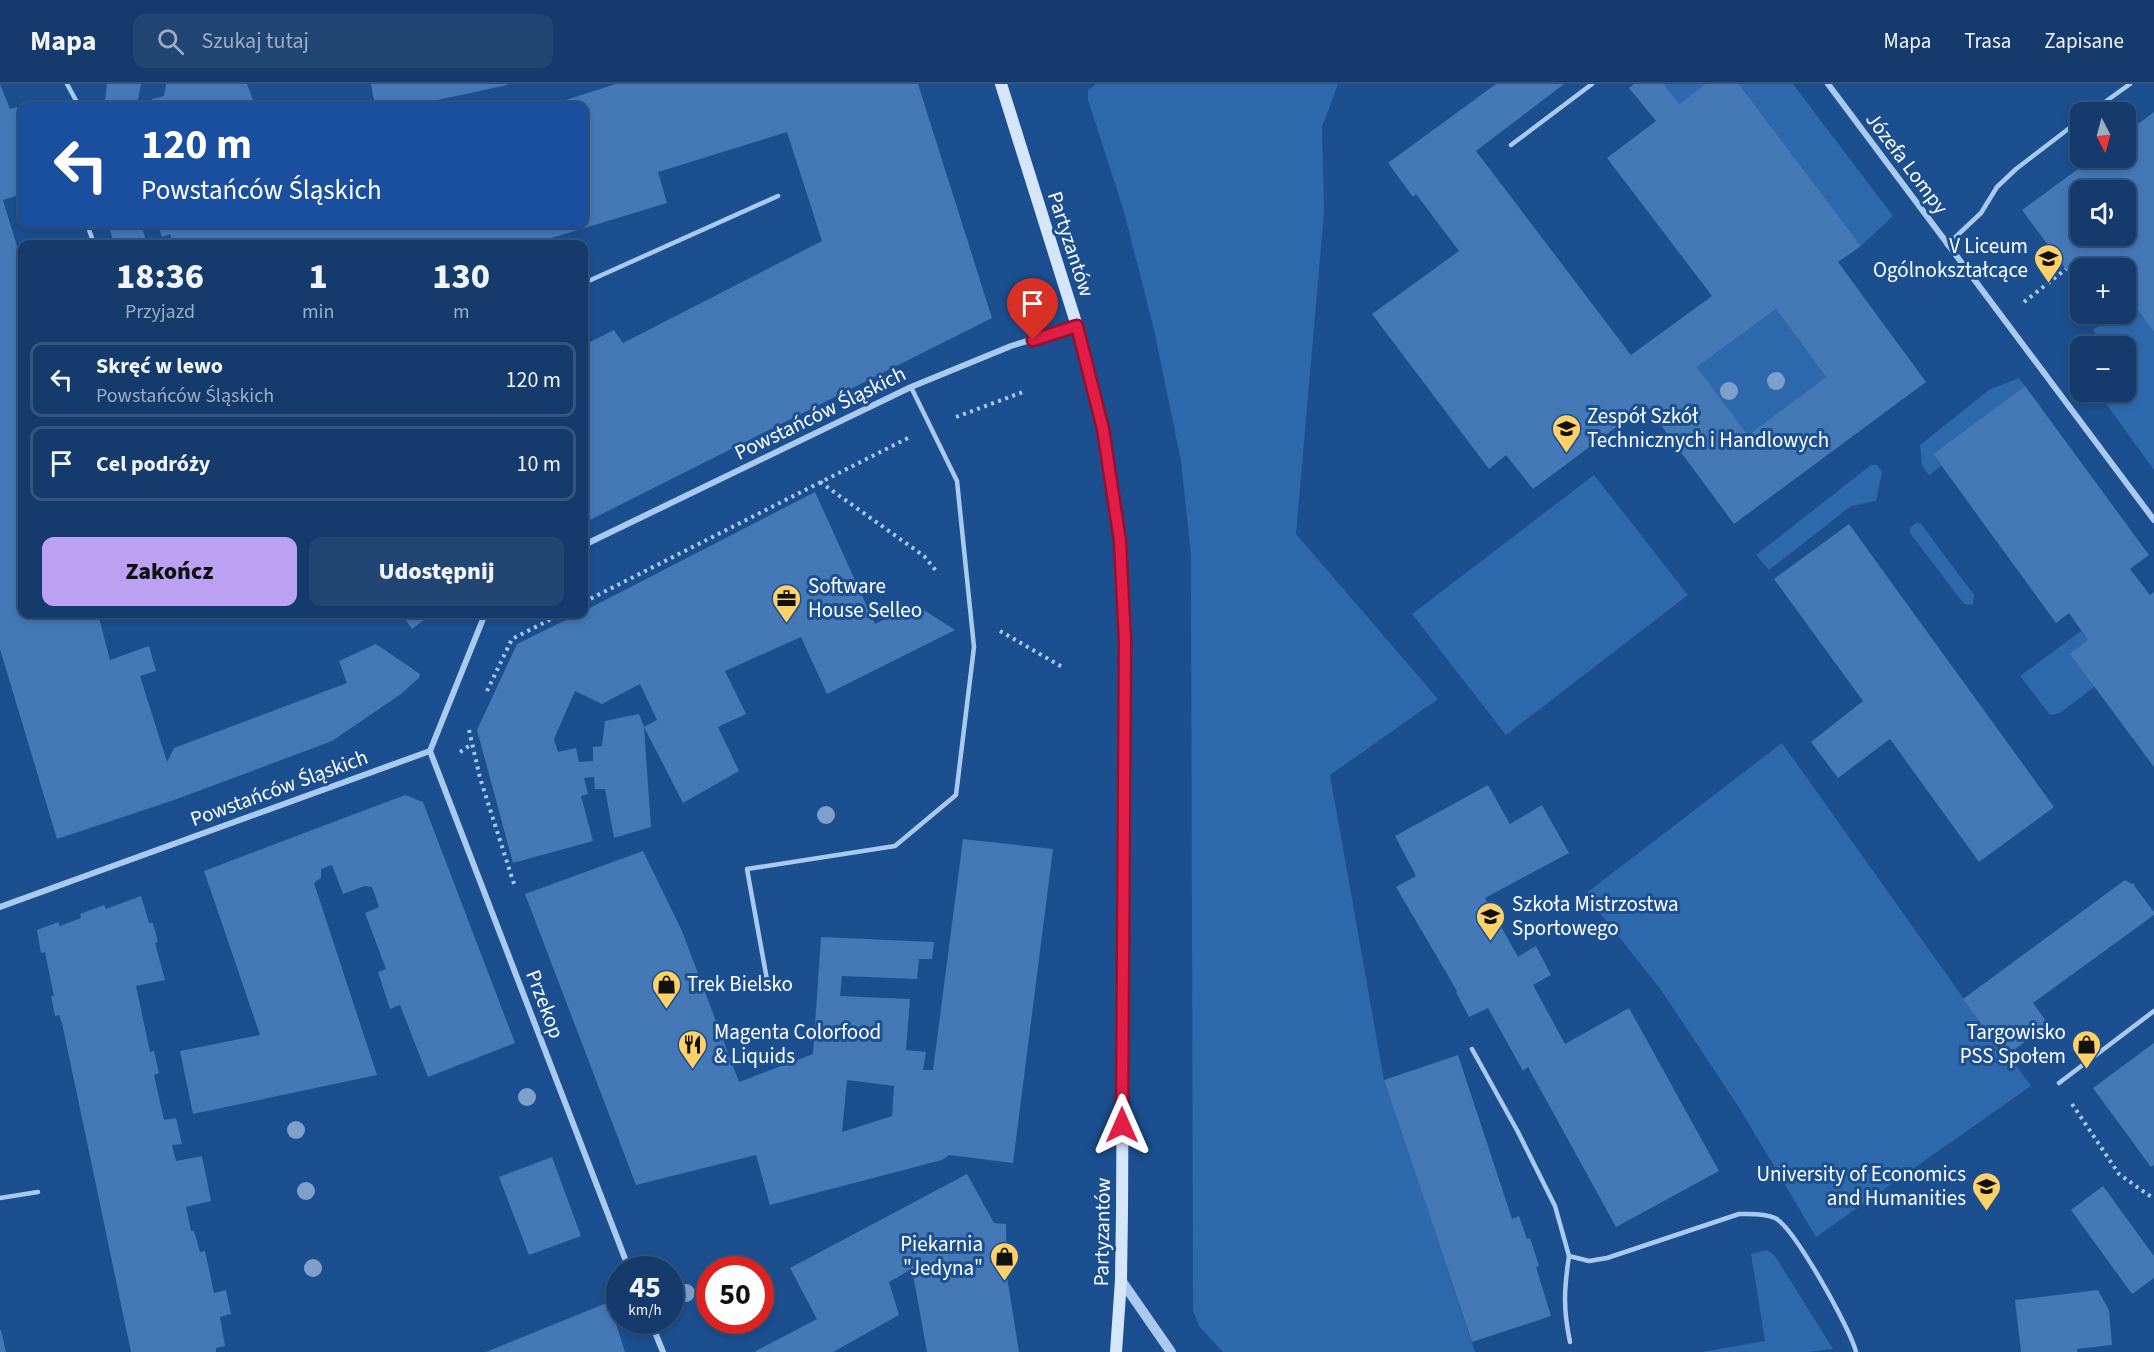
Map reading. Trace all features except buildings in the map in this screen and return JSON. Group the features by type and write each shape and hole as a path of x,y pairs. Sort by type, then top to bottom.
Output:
{"main road":[{"name":"Partyzantów","path":"1001,84 1077,326 1103,429 1120,541 1125,653 1121,1281 1116,1352"}],"street":[{"name":"Józefa Lompy","path":"1828,84 2154,520"},
{"name":"Powstańców Śląskich","path":"588,543 910,387 1011,346 1077,326"},
{"path":"430,751 483,618"},
{"name":"Powstańców Śląskich","path":"0,907 430,751"},
{"name":"Przekop","path":"430,751 624,1256"},
{"path":"1121,1281 1171,1352"},
{"path":"656,1334 663,1352"}],"lane":[{"path":"67,84 77,102"},
{"path":"1512,145 1592,84"},
{"path":"2105,102 2130,84"},
{"path":"1947,245 1981,213 1997,188 2016,169 2070,128"},
{"path":"588,281 778,196"},
{"path":"769,991 747,869 894,846 956,795 974,647 957,481 910,387"},
{"path":"2059,1083 2154,1011"},
{"path":"1472,1049 1518,1132 1555,1206 1569,1256 1564,1288 1564,1314 1570,1342"},
{"path":"0,1198 38,1192"},
{"path":"1569,1256 1589,1261 1607,1258 1739,1214 1755,1214 1776,1219 1792,1235 1845,1323 1856,1352"}],"path":[{"path":"2044,287 2066,269"},
{"path":"588,600 930,427 1023,392"},
{"path":"483,698 512,639 553,618"},
{"path":"468,728 480,778 516,893"},
{"path":"2089,1131 2119,1174 2154,1199"}],"shaded area":[{"path":"1096,84 1338,84 1322,127 1324,212 1296,534 1438,699 1330,775 1384,1080 1475,1352 1223,1352 1199,1326 1193,1310 1191,555 1181,461 1154,330 1123,208 1088,100 1088,90"},
{"path":"1664,84 1705,84 1679,104"},
{"path":"1739,84 1793,84 1893,216 1861,246"},
{"path":"2136,308 2154,332 2154,470 2105,402 2136,402 2136,336 2098,336 2093,330 2101,324 2136,324"},
{"path":"1776,309 1826,377 1748,435 1697,367"},
{"path":"2019,378 2025,386 1933,454 1941,466 1929,475 1922,465 1920,445 1989,390"},
{"path":"1871,465 1877,465 1882,472 1876,501 1851,506 1769,570 1756,555"},
{"path":"1594,475 1688,595 1506,735 1412,614"},
{"path":"1916,523 1921,524 1974,595 1973,605 1964,604 1910,533 1910,528"},
{"path":"2081,631 2088,640 2094,687 2060,713 2050,715 2020,676"},
{"path":"1782,743 1989,1034 1992,1032 2031,1086 1816,1237 1740,1109 1661,990 1585,894"},
{"path":"1767,1250 1775,1256 1833,1349 1809,1352 1702,1352 1765,1341 1751,1254"}],"place":[{"name":"V Liceum Ogólnokształcące","path":"2049,284"},
{"name":"Zespół Szkół Technicznych i Handlowych","path":"1566,454"},
{"name":"Software House Selleo","path":"787,624"},
{"name":"Szkoła Mistrzostwa Sportowego","path":"1491,942"},
{"name":"Trek Bielsko","path":"666,1010"},
{"name":"Magenta Colorfood & Liquids","path":"693,1070"},
{"name":"Targowisko PSS Społem","path":"2087,1070"},
{"name":"University of Economics and Humanities","path":"1987,1212"},
{"name":"Piekarnia \"Jedyna\"","path":"1004,1282"}],"route":[{"path":"1033,340 1077,326 1103,429 1120,541 1125,641 1122,1125"}]}
